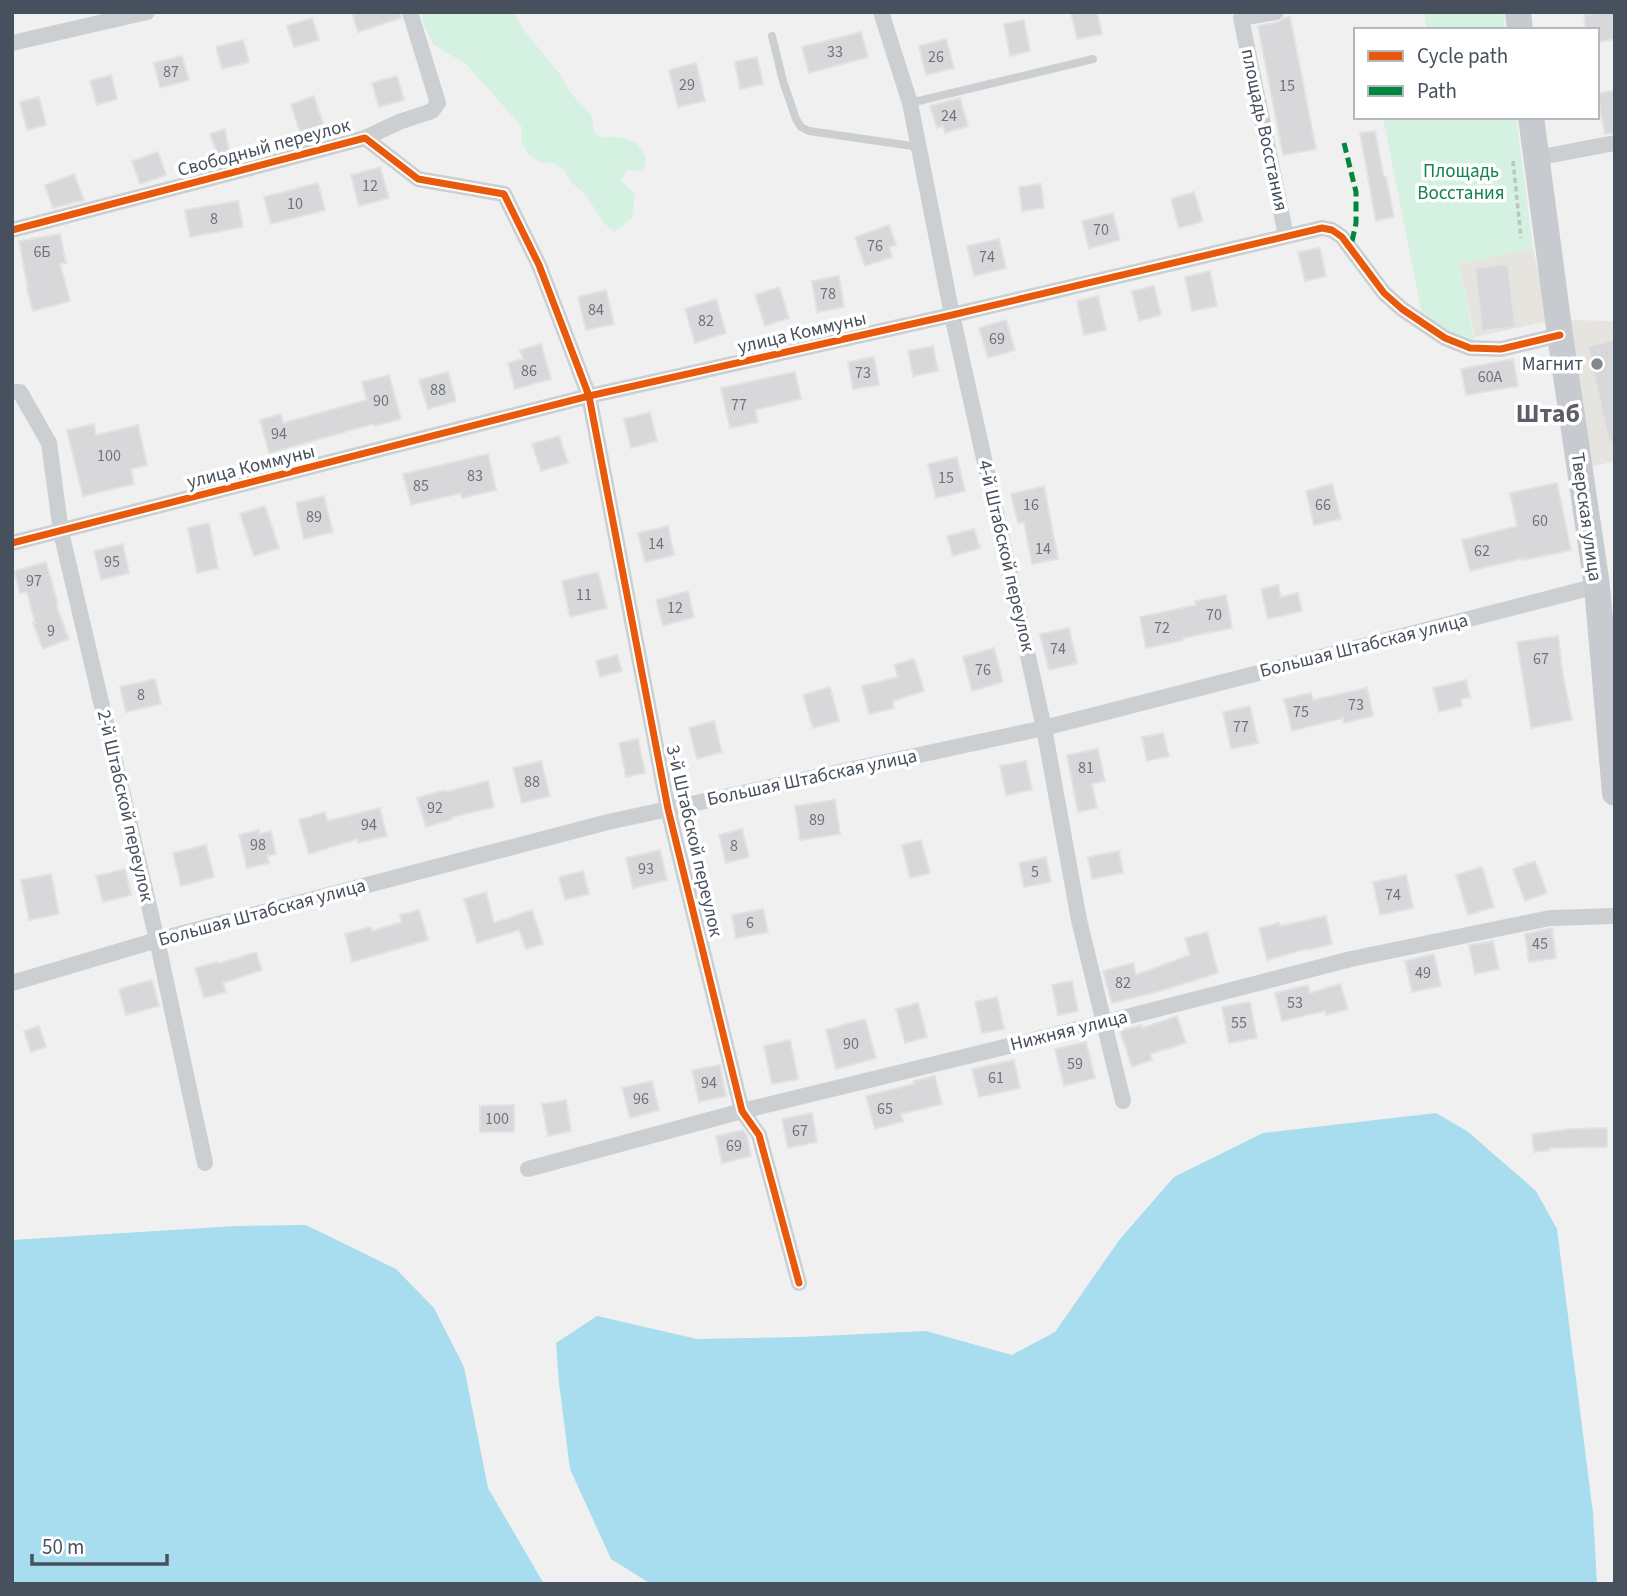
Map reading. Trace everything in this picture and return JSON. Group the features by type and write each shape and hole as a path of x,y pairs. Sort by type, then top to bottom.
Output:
{"main road":[{"name":"Тверская улица","path":"1531,119 1524,158 1606,584 1615,793"}],"street":[{"path":"12,43 148,12"},
{"name":"Свободный переулок","path":"12,230 365,138 398,122 432,111 438,103 410,12"},
{"name":"4-й Штабской переулок","path":"881,12 910,103 952,316 1044,728 1079,920 1124,1101"},
{"name":"площадь Восстания","path":"1276,12 1238,15 1286,236"},
{"name":"Свободный переулок","path":"365,138 418,179 505,194 539,265 589,397"},
{"path":"1524,158 1615,143"},
{"name":"улица Коммуны","path":"12,543 589,397 952,316 1322,228 1332,230 1351,246 1384,293 1402,309 1445,338 1470,348 1501,349 1560,335"},
{"name":"2-й Штабской переулок","path":"12,392 20,392 49,443 61,532 157,940 205,1163"},
{"name":"3-й Штабской переулок","path":"589,397 668,809 742,1111 760,1135 799,1283"},
{"name":"Большая Штабская улица","path":"12,983 157,940 608,822 1044,728 1606,584"},
{"name":"Нижняя улица","path":"528,1169 742,1111 1365,957 1550,918 1615,916"}],"lane":[{"path":"772,36 783,81 801,127 809,131 919,147"},
{"path":"910,103 1093,59"}],"path":[{"path":"1521,238 1524,158"}],"shaded area":[{"path":"1533,248 1549,321 1475,337 1459,264"},
{"path":"1566,320 1615,321 1615,461 1591,467"}],"green space":[{"path":"421,12 513,12 526,33 562,77 568,90 592,116 594,132 602,138 620,138 637,143 646,158 643,171 627,169 621,180 635,194 632,218 614,232 603,222 586,195 572,183 564,170 553,163 539,162 528,154 521,140 522,127 467,65 433,44"},
{"path":"1424,12 1503,12 1505,28 1427,28"},
{"name":"Площадь Восстания","path":"1383,119 1516,119 1533,248 1459,264 1475,343 1457,340 1423,319"}],"water":[{"path":"1436,1113 1467,1131 1536,1191 1557,1229 1593,1513 1597,1584 651,1584 611,1559 570,1469 556,1343 597,1316 697,1339 926,1331 1012,1355 1055,1332 1120,1239 1174,1177 1263,1133"},
{"path":"306,1225 396,1269 434,1308 464,1367 488,1488 544,1584 12,1584 12,1240 236,1226"}],"building":[{"path":"352,12 400,12 401,18 358,32"},
{"path":"1071,12 1097,12 1102,34 1077,39"},
{"path":"1615,12 1615,39 1599,42 1599,28 1586,28 1584,15"},
{"path":"1290,17 1316,149 1283,155 1258,26"},
{"path":"312,18 319,40 294,47 287,26"},
{"path":"1024,20 1030,51 1010,56 1004,24"},
{"path":"861,32 868,57 809,73 802,47"},
{"path":"946,39 954,68 926,75 919,46"},
{"path":"243,40 249,62 222,69 216,47"},
{"path":"182,56 189,80 160,88 154,63"},
{"path":"757,57 763,84 740,89 735,62"},
{"path":"696,63 705,101 678,107 669,70"},
{"path":"111,75 117,99 97,105 90,81"},
{"path":"397,76 404,100 379,107 372,83"},
{"path":"1615,90 1615,133 1605,134 1599,94"},
{"path":"314,96 323,124 300,132 291,104"},
{"path":"39,97 46,125 27,130 20,102"},
{"path":"960,98 968,126 945,133 943,126 937,128 930,106"},
{"path":"225,129 231,162 221,165 210,134"},
{"path":"1375,131 1394,217 1376,221 1360,133"},
{"path":"158,152 166,175 140,184 132,161"},
{"path":"380,167 389,198 359,206 351,175"},
{"path":"74,174 84,200 53,208 45,185"},
{"path":"318,183 325,210 271,224 264,197"},
{"path":"1041,184 1044,208 1022,211 1019,187"},
{"path":"1194,192 1203,221 1179,228 1171,199"},
{"path":"238,201 243,227 190,237 185,210"},
{"path":"1113,213 1120,240 1089,248 1082,221"},
{"path":"889,225 896,245 889,247 892,257 865,266 855,237"},
{"path":"60,234 66,263 60,264 70,301 33,311 19,241"},
{"path":"999,239 1006,268 974,276 967,246"},
{"path":"1320,248 1326,276 1305,281 1298,252"},
{"path":"1508,264 1515,327 1482,331 1475,268"},
{"path":"1210,271 1217,306 1192,311 1185,277"},
{"path":"839,276 844,307 817,312 812,281"},
{"path":"1154,286 1161,315 1139,321 1132,291"},
{"path":"779,287 789,318 765,326 755,295"},
{"path":"606,290 614,324 586,330 578,297"},
{"path":"1098,296 1106,330 1084,335 1077,301"},
{"path":"716,299 726,333 695,343 685,309"},
{"path":"1006,320 1015,350 988,358 979,328"},
{"path":"1615,340 1615,441 1609,442 1588,346"},
{"path":"541,344 551,379 515,389 508,363 523,359 520,350"},
{"path":"933,346 938,371 913,376 908,351"},
{"path":"874,357 879,385 853,389 848,362"},
{"path":"1513,359 1518,386 1466,395 1461,369"},
{"path":"448,372 456,401 428,409 419,380"},
{"path":"795,372 801,399 755,410 758,422 730,428 721,388"},
{"path":"389,375 401,419 374,426 373,424 269,453 260,420 281,414 283,423 367,400 362,382"},
{"path":"650,412 657,441 631,448 624,419"},
{"path":"94,424 96,435 138,425 147,465 131,469 134,484 83,496 67,430"},
{"path":"559,436 568,463 541,471 532,444"},
{"path":"488,454 496,490 462,498 461,493 411,505 403,474"},
{"path":"957,457 965,491 936,498 928,464"},
{"path":"1557,483 1571,550 1470,571 1462,540 1517,526 1510,493"},
{"path":"1332,484 1341,519 1314,525 1306,491"},
{"path":"1044,486 1058,559 1032,564 1024,522 1018,523 1011,494"},
{"path":"324,496 333,532 304,539 296,503"},
{"path":"265,506 279,548 254,556 240,514"},
{"path":"209,523 218,568 197,573 188,528"},
{"path":"668,526 674,555 645,562 638,533"},
{"path":"974,529 980,548 953,556 947,536"},
{"path":"123,544 129,573 101,580 94,551"},
{"path":"46,562 58,604 56,605 69,639 43,649 33,623 27,592 20,593 14,571"},
{"path":"598,572 607,608 570,617 562,581"},
{"path":"1278,585 1281,597 1298,593 1302,611 1268,619 1261,589"},
{"path":"688,591 694,617 663,626 656,600"},
{"path":"1226,595 1232,628 1146,648 1140,617 1196,605 1195,601"},
{"path":"1069,628 1077,663 1049,670 1040,634"},
{"path":"1558,636 1572,720 1531,728 1517,642"},
{"path":"994,648 1003,682 972,691 963,657"},
{"path":"617,655 622,671 600,677 596,661"},
{"path":"914,659 924,691 893,701 894,708 869,714 862,686 898,677 894,665"},
{"path":"155,679 161,704 126,712 120,687"},
{"path":"1466,680 1470,697 1461,699 1462,706 1439,712 1433,688"},
{"path":"830,687 839,721 813,728 803,695"},
{"path":"1367,688 1373,716 1344,723 1343,718 1292,731 1284,699 1311,693 1313,700"},
{"path":"1250,706 1258,743 1231,749 1223,712"},
{"path":"714,721 722,752 697,759 689,728"},
{"path":"1163,733 1169,756 1147,761 1142,737"},
{"path":"638,739 645,773 626,777 619,743"},
{"path":"1098,749 1105,781 1092,784 1097,808 1078,812 1067,755"},
{"path":"541,761 550,796 522,803 513,768"},
{"path":"1026,761 1032,790 1006,795 1000,766"},
{"path":"488,781 494,807 452,817 453,819 426,827 417,798"},
{"path":"835,800 840,834 800,840 795,806"},
{"path":"380,808 387,836 358,843 357,839 309,854 299,820 325,812 327,821"},
{"path":"742,829 749,857 726,863 719,835"},
{"path":"259,830 259,834 271,831 276,854 267,856 269,863 247,868 239,835"},
{"path":"921,840 930,873 910,878 902,845"},
{"path":"206,845 214,877 181,886 173,853"},
{"path":"660,850 667,880 633,888 626,858"},
{"path":"1119,851 1123,873 1092,879 1088,857"},
{"path":"1046,857 1051,882 1024,887 1019,863"},
{"path":"1535,861 1547,893 1525,901 1513,869"},
{"path":"1482,867 1494,907 1468,915 1456,875"},
{"path":"125,869 131,895 103,902 96,876"},
{"path":"583,871 589,894 565,900 559,877"},
{"path":"51,874 59,914 29,920 21,880"},
{"path":"1406,875 1413,908 1380,915 1373,882"},
{"path":"486,892 494,923 532,910 543,944 526,949 519,930 477,943 464,899"},
{"path":"763,909 768,932 736,938 732,915"},
{"path":"419,910 428,940 352,962 345,934 371,927 372,931 402,922 400,915"},
{"path":"1326,916 1332,944 1267,960 1259,928"},
{"path":"1552,928 1556,958 1529,962 1525,934"},
{"path":"1207,932 1218,973 1112,1003 1103,971 1133,963 1136,975 1190,955 1185,938"},
{"path":"1493,941 1499,969 1475,974 1469,945"},
{"path":"256,952 262,970 223,983 226,992 204,998 195,968"},
{"path":"1434,954 1441,986 1412,992 1405,961"},
{"path":"152,980 159,1006 126,1015 119,989"},
{"path":"1072,981 1078,1011 1058,1015 1052,985"},
{"path":"1340,984 1348,1009 1326,1015 1325,1011 1282,1021 1275,993 1308,985 1310,993"},
{"path":"997,997 1004,1029 982,1033 975,1002"},
{"path":"1250,1002 1257,1038 1229,1043 1222,1007"},
{"path":"918,1003 927,1037 905,1043 896,1009"},
{"path":"1177,1016 1186,1043 1150,1054 1152,1060 1132,1067 1120,1031 1141,1025 1142,1028"},
{"path":"865,1019 876,1058 836,1069 826,1030"},
{"path":"39,1026 46,1047 31,1052 24,1031"},
{"path":"790,1040 798,1079 772,1084 764,1046"},
{"path":"1086,1042 1095,1078 1064,1086 1055,1049"},
{"path":"1014,1060 1020,1088 979,1097 972,1069"},
{"path":"720,1065 726,1096 699,1102 692,1070"},
{"path":"935,1076 942,1104 901,1114 903,1121 875,1129 866,1096"},
{"path":"652,1081 659,1110 630,1118 622,1088"},
{"path":"566,1100 571,1131 548,1136 542,1104"},
{"path":"514,1105 514,1132 480,1132 480,1106"},
{"path":"812,1113 817,1142 788,1148 782,1119"},
{"path":"1607,1128 1607,1147 1550,1148 1534,1152 1532,1134"},
{"path":"743,1130 751,1156 722,1163 716,1136"}],"marked path":[{"path":"1344,143 1356,192 1356,223 1351,246"}],"cycle path":[{"path":"12,230 365,138 418,179 504,194 539,265 589,396 668,809 742,1111 759,1135 799,1283"},
{"path":"12,543 589,396 952,315 1322,228 1332,230 1342,237 1384,293 1402,309 1445,338 1470,348 1501,349 1560,335"}],"place":[{"name":"Магнит","path":"1597,364"}],"district":[{"name":"Штаб","path":"1548,413"}]}
